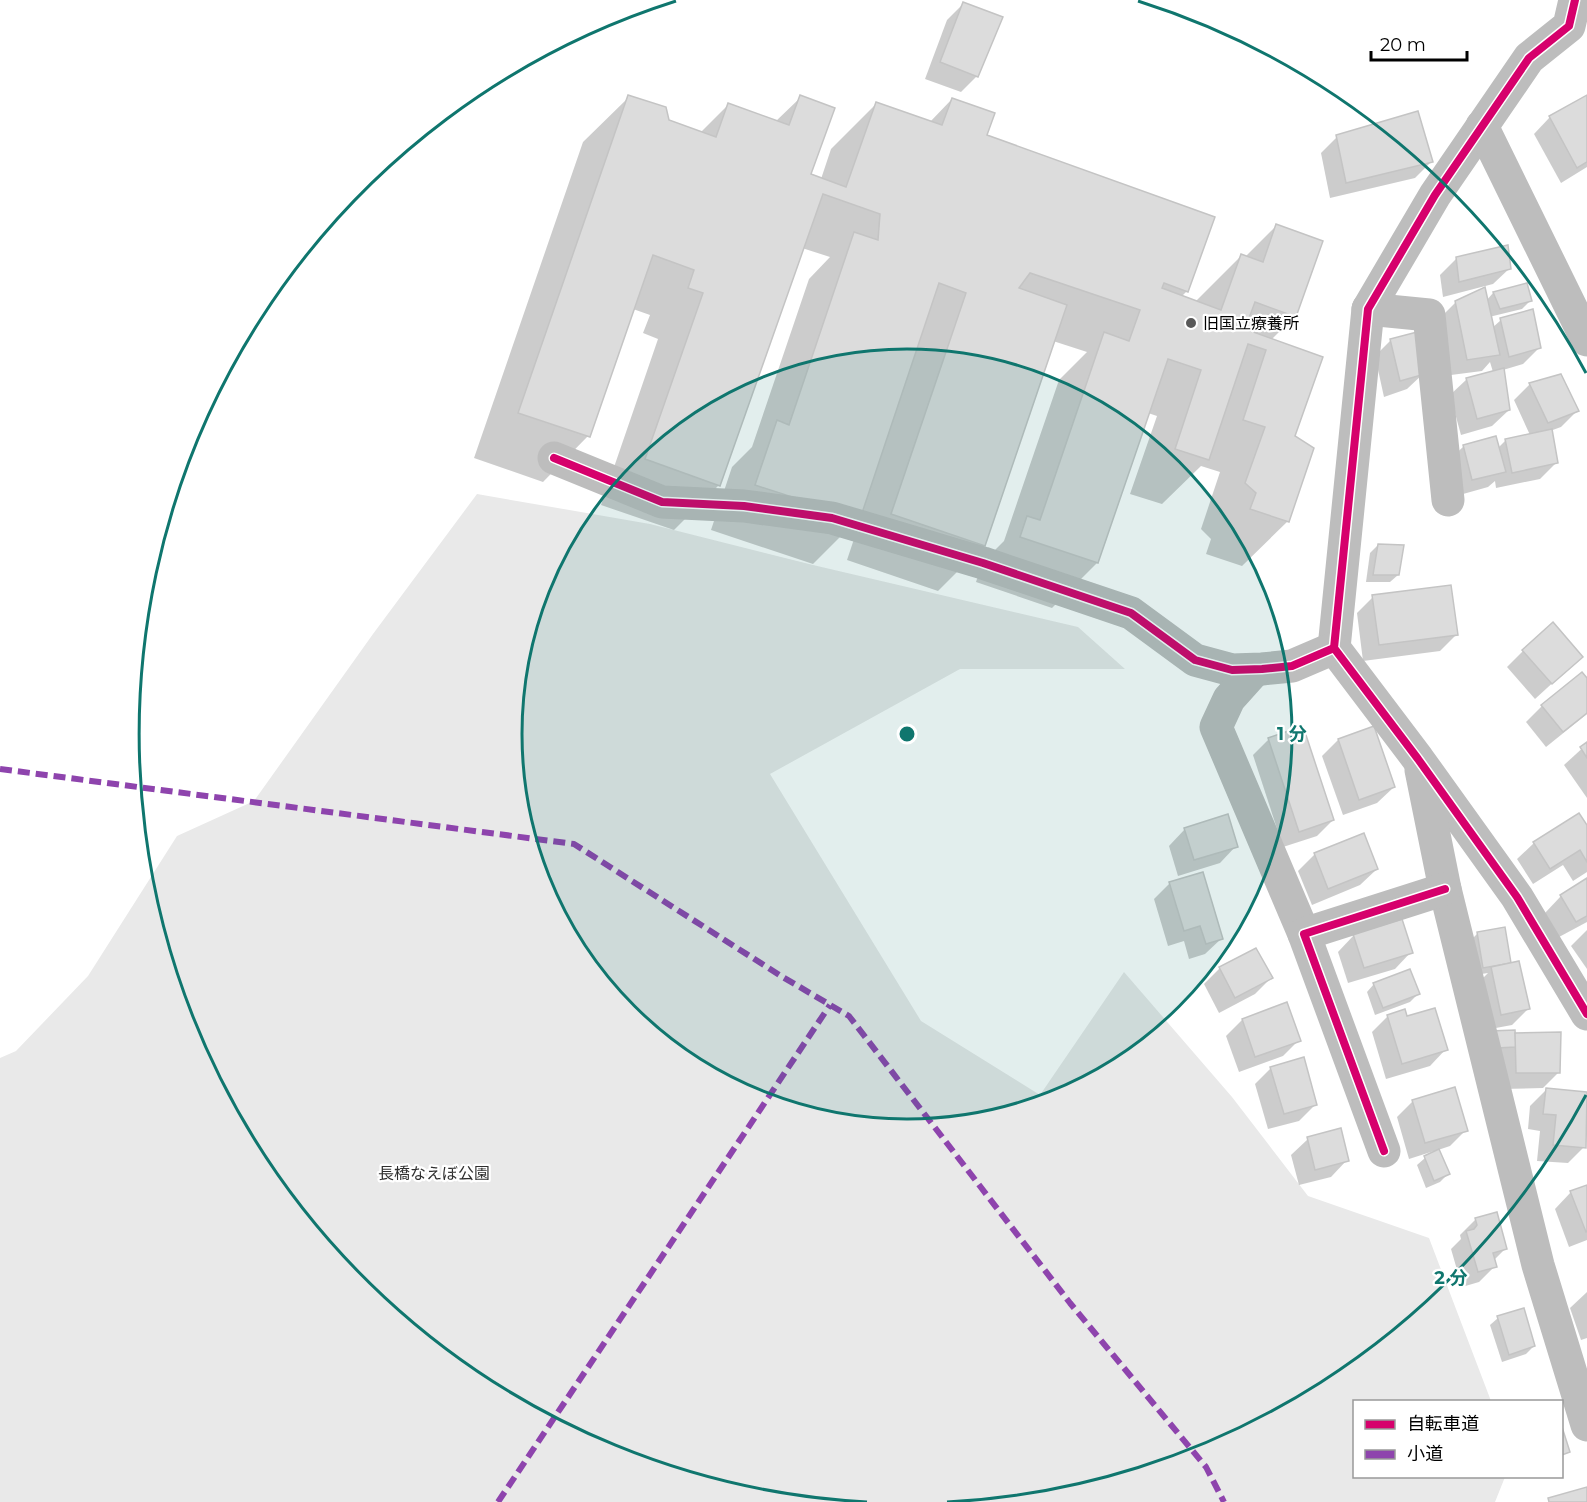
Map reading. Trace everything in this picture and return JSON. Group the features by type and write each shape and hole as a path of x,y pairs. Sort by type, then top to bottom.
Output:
{"street":[{"path":"1577,18 1529,58 1435,195 1368,309 1334,648 1418,759 1517,897 1587,1014"},
{"path":"1482,126 1587,340"},
{"path":"1368,309 1429,315 1448,500"},
{"path":"554,458 662,502 744,506 832,518 983,563 1131,613 1195,660 1232,670 1292,666 1334,648"},
{"path":"1255,670 1229,699 1216,727 1304,934 1384,1151"},
{"path":"1418,759 1445,889 1538,1265 1587,1425"},
{"path":"1304,934 1445,889"}],"green space":[{"name":"長橋なえぼ公園","path":"477,494 650,524 1078,627 1125,669 960,669 770,774 921,1021 1040,1095 1124,972 1232,1097 1308,1196 1429,1238 1491,1400 1353,1400 1353,1478 1505,1478 1495,1502 0,1502 0,1058 16,1051 88,976 177,836 254,801 373,634"}],"building":[{"path":"963,2 1003,17 978,77 940,62"},
{"name":"旧国立療養所","path":"628,95 666,107 669,120 716,137 728,103 789,125 800,95 835,108 811,174 846,187 876,102 942,125 952,98 995,113 987,135 1215,217 1188,292 1164,283 1162,288 1221,310 1241,254 1263,262 1276,224 1323,241 1296,317 1255,302 1245,329 1323,357 1295,436 1314,448 1289,522 1250,509 1256,493 1245,483 1265,427 1243,420 1266,350 1248,344 1209,460 1175,449 1201,370 1168,359 1098,563 1020,537 1027,516 1040,520 1104,332 1129,341 1140,310 1030,273 1019,288 1067,305 985,546 891,514 966,293 939,283 860,519 755,485 777,420 789,425 854,232 878,240 880,214 823,194 720,486 645,459 703,293 688,288 694,270 653,255 590,437 518,413"},
{"path":"1587,95 1587,162 1577,168 1549,116"},
{"path":"1418,111 1433,162 1346,183 1336,135"},
{"path":"1508,245 1511,269 1459,282 1456,257"},
{"path":"1527,283 1532,301 1500,309 1493,292"},
{"path":"1485,287 1500,355 1467,360 1455,301"},
{"path":"1533,309 1541,348 1509,357 1500,318"},
{"path":"1421,331 1425,374 1400,381 1390,339"},
{"path":"1504,368 1510,410 1477,419 1466,378"},
{"path":"1561,374 1579,411 1548,423 1529,383"},
{"path":"1552,429 1558,463 1512,473 1505,439"},
{"path":"1496,436 1506,472 1472,480 1463,445"},
{"path":"1378,544 1404,545 1399,575 1373,575"},
{"path":"1451,585 1458,635 1379,645 1372,595"},
{"path":"1553,622 1583,657 1552,684 1522,650"},
{"path":"1582,672 1587,678 1587,713 1563,732 1541,705"},
{"path":"1303,726 1334,820 1299,832 1268,738"},
{"path":"1374,726 1395,787 1359,800 1338,739"},
{"path":"1587,742 1587,758 1580,747"},
{"path":"1579,813 1587,825 1587,862 1580,850 1550,869 1533,842"},
{"path":"1228,814 1238,847 1194,860 1184,828"},
{"path":"1364,833 1378,869 1328,889 1314,853"},
{"path":"1203,872 1223,939 1206,944 1200,926 1184,931 1169,882"},
{"path":"1587,878 1587,916 1576,922 1560,895"},
{"path":"1402,919 1413,953 1364,968 1353,934"},
{"path":"1505,927 1511,963 1483,968 1477,932"},
{"path":"1256,948 1273,978 1235,998 1219,967"},
{"path":"1519,961 1530,1009 1501,1015 1491,967"},
{"path":"1410,969 1420,994 1383,1008 1373,983"},
{"path":"1287,1002 1301,1041 1255,1057 1242,1019"},
{"path":"1435,1008 1448,1050 1402,1064 1387,1015 1405,1009 1407,1016"},
{"path":"1515,1030 1516,1047 1496,1048 1490,1031"},
{"path":"1561,1032 1560,1073 1516,1073 1515,1033"},
{"path":"1304,1057 1317,1105 1284,1114 1270,1067"},
{"path":"1455,1087 1468,1131 1425,1143 1412,1100"},
{"path":"1546,1088 1587,1092 1586,1148 1553,1145 1556,1115 1543,1114"},
{"path":"1341,1128 1349,1161 1315,1170 1307,1137"},
{"path":"1439,1149 1450,1174 1434,1181 1424,1156"},
{"path":"1587,1185 1587,1231 1586,1232 1570,1191"},
{"path":"1497,1212 1507,1249 1493,1253 1497,1267 1478,1272 1466,1231 1474,1229 1477,1225 1475,1218"},
{"path":"1524,1308 1535,1346 1509,1355 1497,1316"},
{"path":"1563,1430 1570,1452 1563,1455"},
{"path":"1587,1487 1587,1502 1549,1502 1548,1498"}],"marked path":[{"path":"0,769 574,844 781,976 849,1016 1070,1303 1206,1467 1224,1502"},
{"path":"498,1502 830,1005"}],"cycle path":[{"path":"1575,0 1569,26 1529,58 1435,195 1368,309 1334,648 1418,759 1517,897 1587,1014"},
{"path":"554,458 662,502 744,506 832,518 983,563 1131,613 1195,660 1232,670 1292,666 1334,648"},
{"path":"1384,1151 1304,934 1445,889"}],"place":[{"name":"旧国立療養所","path":"1191,323"}]}
